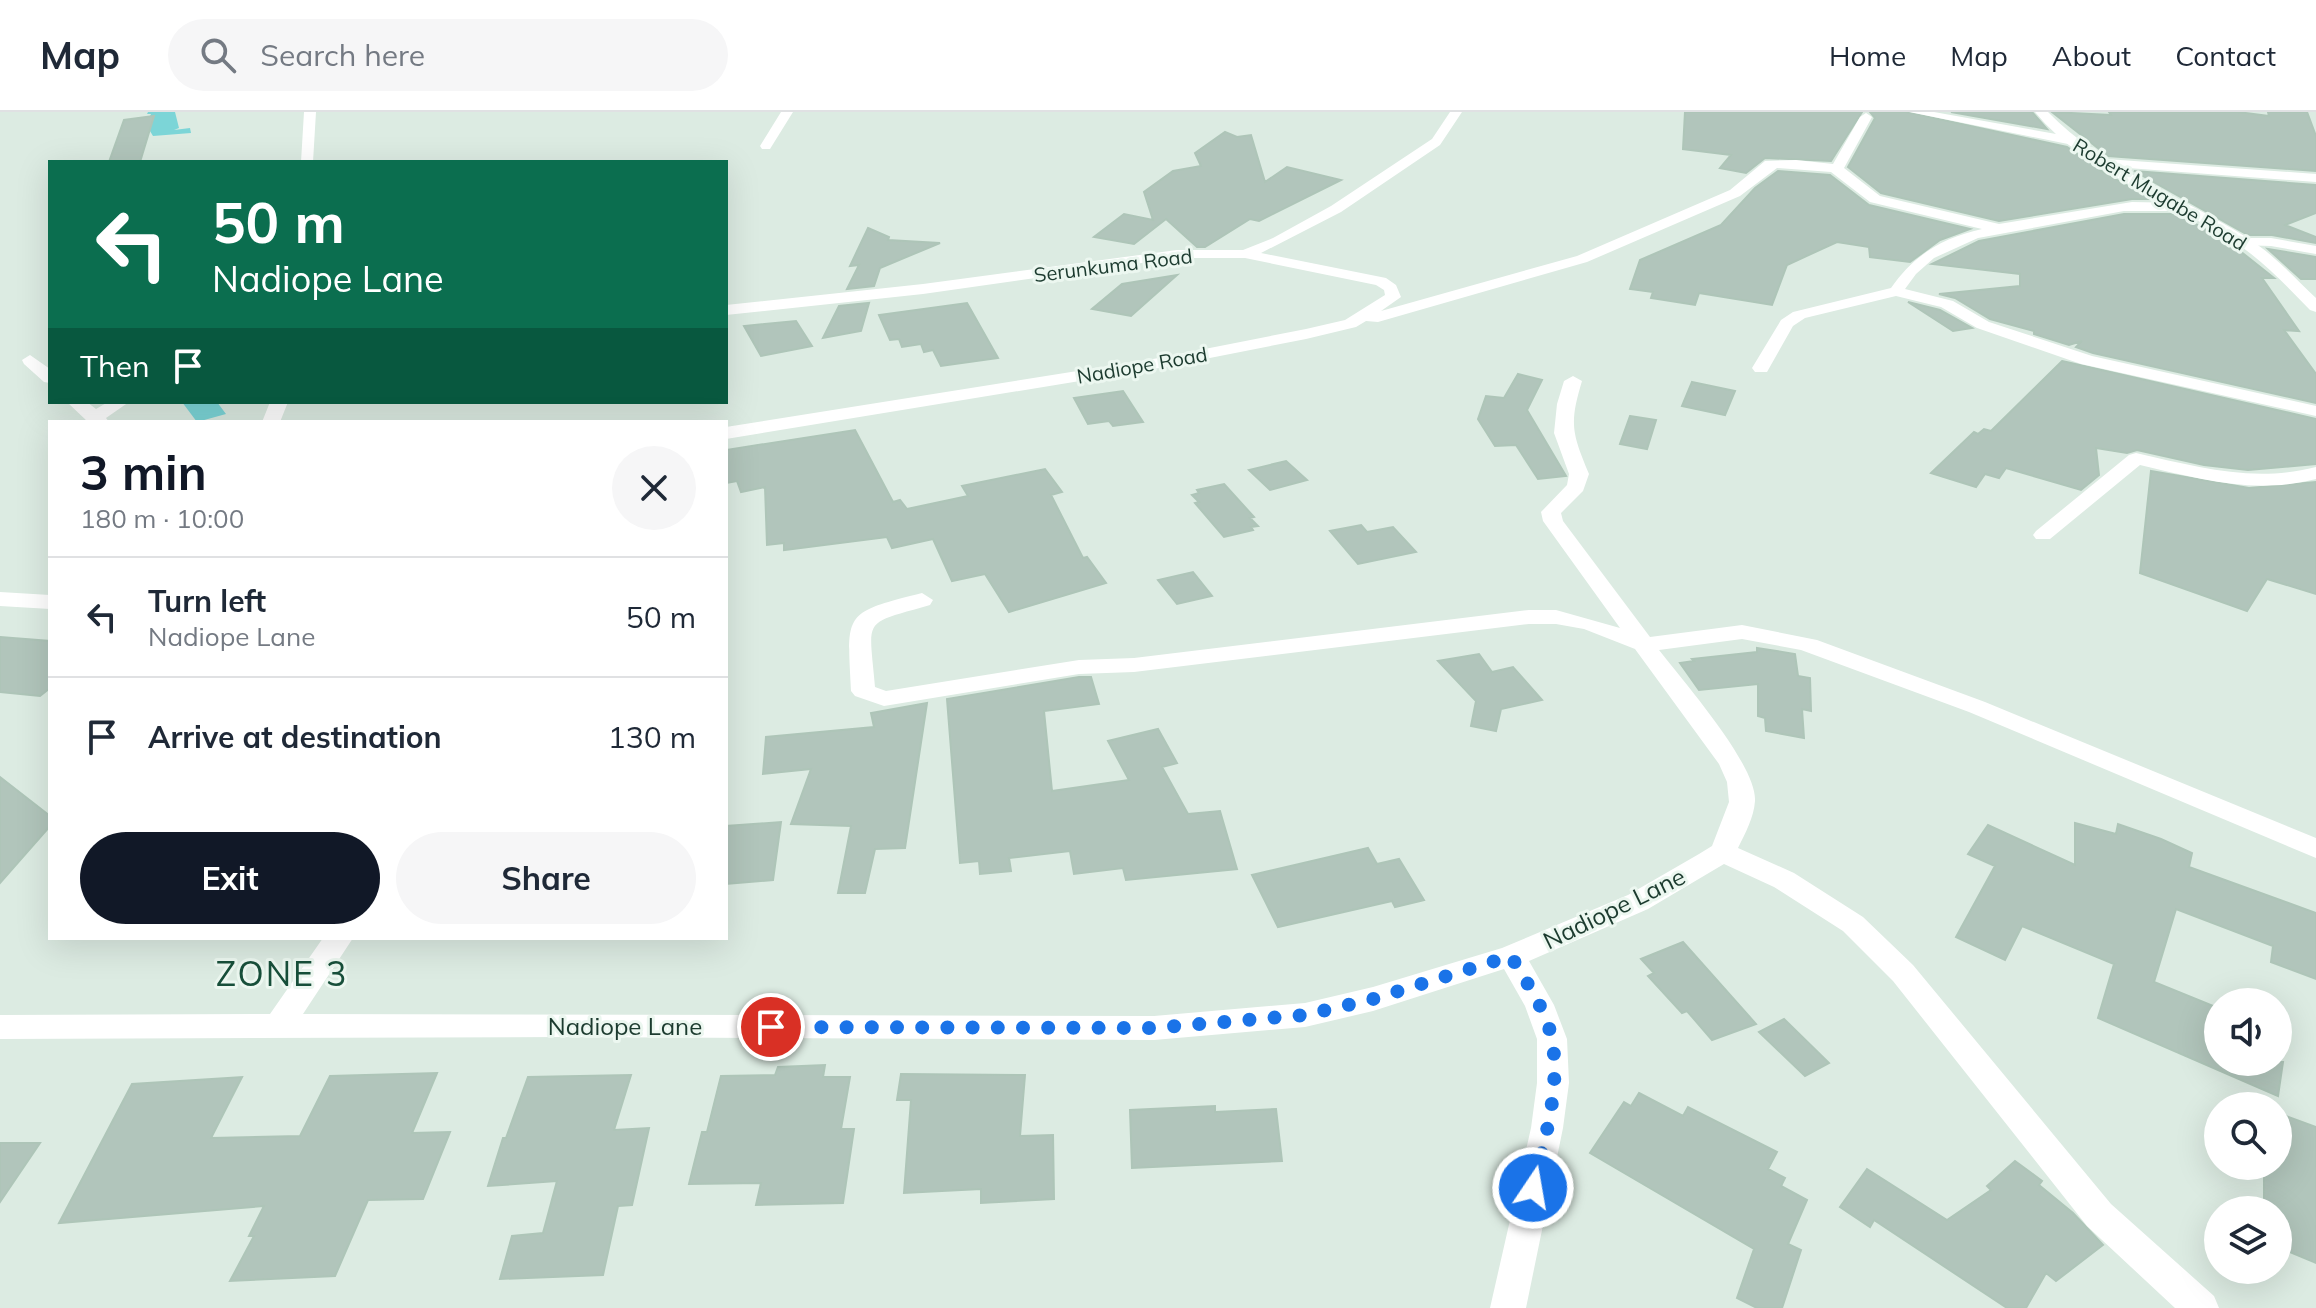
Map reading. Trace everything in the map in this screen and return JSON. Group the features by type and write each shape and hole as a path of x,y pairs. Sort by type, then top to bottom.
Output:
{"street":[{"path":"307,160 310,112"},
{"path":"766,146 787,112"},
{"name":"Serunkuma Road","path":"728,310 938,287 1177,254 1245,254 1278,241 1336,209 1436,142 1456,112"},
{"path":"1915,112 2073,141"},
{"name":"Robert Mugabe Road","path":"2041,112 2073,141 2106,163 2244,242 2316,307"},
{"path":"1837,168 1866,117"},
{"path":"2106,163 2316,178"},
{"path":"1350,324 1404,312 1582,259 1735,193 1770,164 1837,168 1851,178 1859,190 1875,199 1997,228"},
{"path":"1896,291 1906,272 1931,255 1962,239 1997,228 2134,206 2182,207"},
{"path":"2244,242 2271,242 2316,250"},
{"name":"Nadiope Road","path":"728,433 1159,363 1350,324 1393,297 1391,288 1381,281 1245,254"},
{"path":"1761,368 1787,323 1799,315 1896,291 1947,304 1983,325 2087,360 2316,411"},
{"path":"30,360 48,376"},
{"path":"1573,381 1566,404 1563,433 1579,474 1576,487 1551,512 1553,521 1730,762 1740,782 1742,802 1722,852 1784,880 1853,924 1903,973 2099,1215 2201,1308"},
{"path":"78,404 97,420 117,404"},
{"path":"2043,535 2136,459 2267,484 2292,481 2316,473"},
{"path":"0,599 48,602"},
{"path":"922,600 869,616 859,630 863,691 884,699 1079,667 1134,665 1529,617 1556,617 1590,624 1645,645 1742,632 1809,645 1977,707 2316,849"},
{"name":"Nadiope Lane","path":"0,1027 1154,1028 1305,1015 1373,999 1511,956 1638,902 1722,852"},
{"path":"278,1026 338,940"},
{"path":"1508,1308 1547,1128 1553,1083 1552,1039 1539,1005 1511,956"}],"water":[{"path":"148,112 175,112 179,128 174,130 190,128 191,133 153,136 150,131 142,132 151,114"},
{"path":"184,404 218,404 226,414 204,420 196,420"}],"building":[{"path":"1685,112 1862,112 1831,161 1765,158 1746,173 1720,168 1731,155 1683,149"},
{"path":"1870,112 1906,112 2067,147 2151,199 2132,199 1999,221 1881,193 1848,167 1875,118"},
{"path":"1951,112 2032,112 2047,129"},
{"path":"2052,112 2111,115 2109,112 2238,112 2269,116 2268,112 2307,112 2316,136 2316,171 2108,156"},
{"path":"154,116 141,160 110,160 124,120"},
{"path":"1225,132 1237,137 1251,135 1265,182 1287,167 1341,180 1259,221 1250,219 1205,247 1197,247 1166,219 1134,244 1094,237 1124,214 1153,220 1144,192 1173,171 1201,166 1195,153"},
{"path":"1778,171 1830,175 1869,205 1970,229 1940,240 1910,262 1870,257 1869,247 1837,242 1787,265 1772,305 1699,293 1695,305 1651,298 1653,292 1630,289 1640,260 1721,225 1755,188"},
{"path":"2134,171 2316,185 2316,213 2285,225 2316,237 2316,243 2272,235 2248,235"},
{"path":"2124,214 2179,214 2235,247 2274,278 2262,278 2299,331 2284,330 2316,374 2316,403 2093,353 2076,347 2082,341 2069,345 2034,334 2034,331 1990,319 1955,298 1939,294 2020,286 2020,274 1932,264 1979,241"},
{"path":"868,228 889,237 888,240 940,243 880,268 874,286 847,289 859,265 850,266"},
{"path":"2268,249 2316,257 2316,279 2301,279"},
{"path":"1177,275 1131,316 1092,309 1122,284"},
{"path":"1908,302 1940,310 1972,328 1953,331"},
{"path":"869,303 861,331 823,338 839,306"},
{"path":"967,303 998,358 941,366 933,350 924,352 921,344 902,347 899,339 890,340 879,315"},
{"path":"796,321 812,346 761,356 744,326"},
{"path":"2062,361 2316,419 2316,464 2248,470 2204,465 2137,450 2127,453 2096,448 2099,475 2081,490 2006,468 1999,478 1985,474 1976,487 1931,473 1974,432 1978,434 1984,429 1991,431"},
{"path":"1518,374 1542,380 1527,410 1566,476 1538,479 1516,445 1495,446 1478,419 1486,396 1504,398"},
{"path":"1692,382 1735,391 1725,415 1682,406"},
{"path":"1123,391 1143,422 1113,426 1109,421 1088,424 1074,398"},
{"path":"1630,416 1656,420 1647,449 1620,444"},
{"path":"855,430 893,502 900,500 907,509 968,496 962,486 1045,469 1062,492 1051,495 1083,558 1087,557 1106,583 1009,612 985,574 952,581 933,539 892,548 887,537 784,550 784,543 767,545 765,487 741,492 737,481 728,483 728,450"},
{"path":"1286,461 1307,480 1270,490 1249,470"},
{"path":"2151,471 2249,488 2316,482 2316,594 2267,579 2247,611 2140,573"},
{"path":"1224,484 1254,517 1250,518 1258,526 1251,527 1253,530 1224,537 1195,503 1199,502 1192,495 1199,493 1197,490"},
{"path":"1361,525 1367,532 1393,527 1416,552 1358,564 1330,531"},
{"path":"1193,572 1212,596 1177,604 1158,580"},
{"path":"0,637 48,641 48,690 40,696 0,692"},
{"path":"1757,648 1795,654 1798,676 1810,678 1811,711 1802,709 1804,738 1766,731 1765,718 1758,716 1758,684 1699,690 1680,663 1757,652"},
{"path":"1479,654 1492,672 1513,667 1542,700 1501,709 1496,731 1471,726 1476,701 1438,661"},
{"path":"1091,677 1099,704 1044,711 1052,791 1129,780 1108,741 1158,729 1177,763 1162,767 1188,814 1220,811 1237,869 1126,880 1123,868 1074,874 1070,851 1009,858 1011,871 980,874 979,861 960,863 947,699"},
{"path":"927,703 905,848 875,849 865,893 838,893 851,826 791,824 811,769 763,774 766,737 874,727 871,713"},
{"path":"0,777 48,814 48,828 0,883"},
{"path":"781,822 773,880 728,884 728,826"},
{"path":"2075,823 2116,834 2118,824 2192,853 2189,867 2316,913 2316,979 2271,962 2273,946 2176,909 2154,982 2204,1002 2204,1064 2098,1018 2114,964 2022,926 2005,960 1956,937 1995,866 1968,854 1988,825 2075,865"},
{"path":"1368,848 1377,864 1399,859 1424,900 1395,907 1392,901 1278,927 1252,875"},
{"path":"1683,942 1756,1024 1712,1040 1687,1011 1682,1013 1648,976 1654,973 1641,959"},
{"path":"1784,1019 1829,1063 1805,1076 1759,1032"},
{"path":"825,1065 823,1077 850,1077 841,1129 854,1129 843,1203 756,1205 761,1183 689,1184 702,1132 707,1132 721,1076 775,1075 778,1067"},
{"path":"437,1073 412,1133 450,1132 423,1199 368,1200 335,1276 230,1281 254,1236 249,1236 264,1206 59,1223 132,1084 242,1077 211,1138 300,1136 330,1076"},
{"path":"901,1074 1025,1075 1020,1136 1053,1135 1054,1199 981,1203 981,1189 904,1193 911,1100 897,1100"},
{"path":"631,1075 614,1130 649,1128 632,1205 618,1206 603,1275 500,1279 512,1236 543,1233 557,1181 488,1186 503,1138 506,1138 528,1077"},
{"path":"2232,1076 2281,1076 2279,1092 2269,1092"},
{"path":"1639,1093 1683,1116 1688,1107 1777,1152 1768,1169 1785,1178 1781,1186 1807,1200 1788,1244 1801,1250 1782,1308 1757,1308 1737,1298 1754,1249 1590,1153 1624,1102 1631,1106"},
{"path":"1215,1106 1215,1112 1276,1109 1282,1161 1132,1168 1130,1110"},
{"path":"2292,1118 2316,1127 2316,1263 2292,1253 2292,1196 2264,1196 2264,1180 2292,1180"},
{"path":"0,1143 40,1143 0,1202"},
{"path":"2015,1161 2042,1181 2039,1185 2073,1213 2103,1245 2056,1281 2046,1273 2026,1308 2007,1308 1874,1220 1870,1227 1840,1207 1867,1169 1947,1220 1991,1190 1987,1186"}],"district":[{"name":"ZONE 3","path":"282,973"}],"route":[{"path":"771,1027 1154,1028 1305,1015 1373,999 1511,956 1539,1005 1552,1039 1553,1083 1547,1128 1533,1188"}]}
